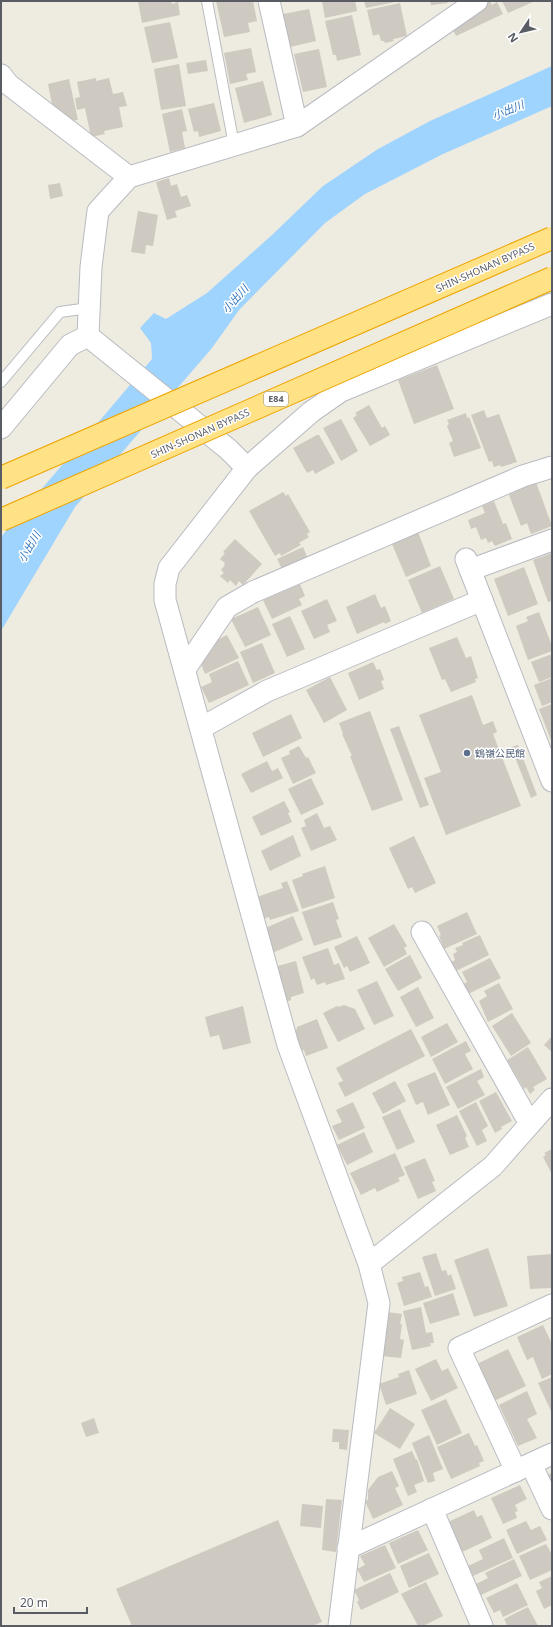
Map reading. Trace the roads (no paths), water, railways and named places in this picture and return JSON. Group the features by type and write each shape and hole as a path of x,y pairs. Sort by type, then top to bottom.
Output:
{"highway":[{"name":"SHIN-SHONAN BYPASS","path":"1,478 552,238"},
{"name":"SHIN-SHONAN BYPASS","path":"1,520 552,278"}],"street":[{"path":"269,1 297,126"},
{"path":"88,336 91,266 98,211 129,177 297,126 477,1"},
{"path":"1,75 8,84 129,177"},
{"path":"339,1626 379,1303 369,1264 288,1045 166,600 165,584 169,568 247,468 311,412 341,391 552,304"},
{"path":"88,336 109,351 228,449 247,468"},
{"path":"1,428 70,345 88,336"},
{"path":"185,669 226,607 253,592 523,476 552,467"},
{"path":"552,540 468,564 552,781"},
{"path":"201,728 268,691 482,600"},
{"path":"422,932 530,1124"},
{"path":"369,1264 493,1166 552,1099"},
{"path":"552,1305 460,1348 524,1467 552,1509"},
{"path":"348,1548 552,1454"},
{"path":"432,1510 482,1626"}],"lane":[{"path":"207,1 234,145"},
{"path":"1,382 60,312 89,308"}],"water":[{"name":"小出川","path":"552,66 552,106 443,154 365,194 325,223 239,310 212,348 75,507 1,631 1,537 152,359 151,343 140,328 154,313 166,319 207,293 272,235 323,186 378,149 430,121"}],"place":[{"name":"鶴嶺公民館","path":"467,753"}]}
